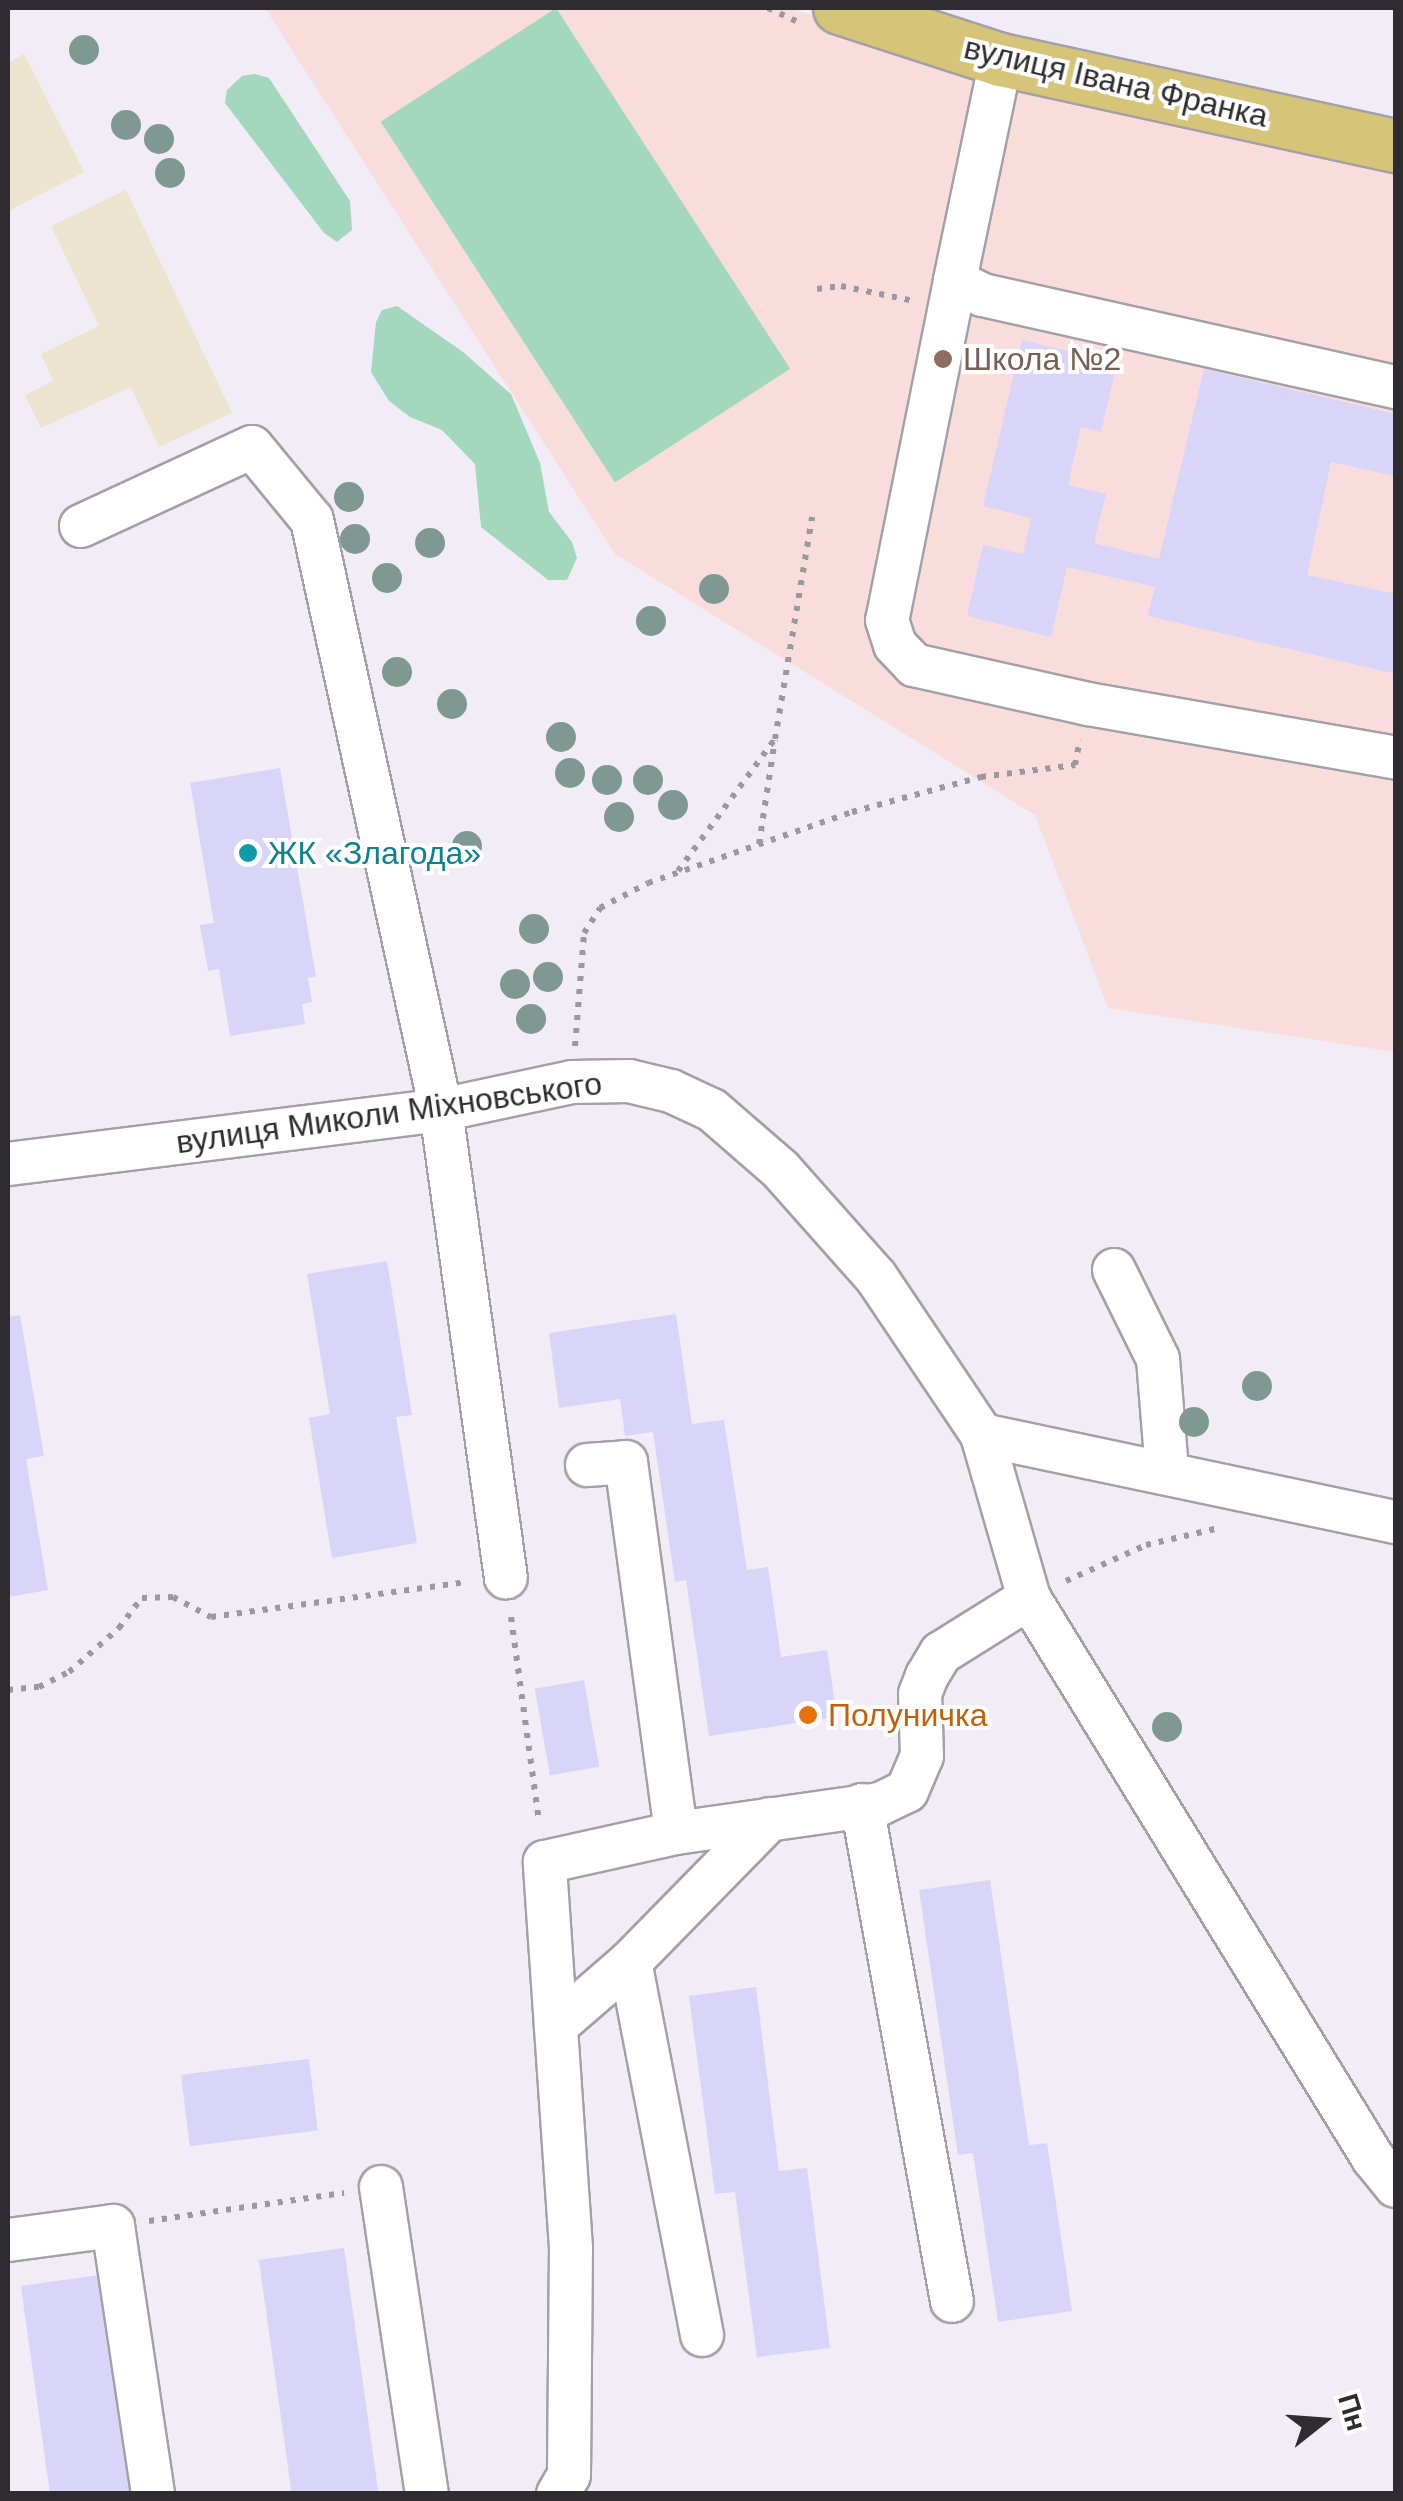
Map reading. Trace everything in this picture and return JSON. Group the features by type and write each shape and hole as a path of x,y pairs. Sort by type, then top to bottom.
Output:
{"main road":[{"name":"вулиця Івана Франка","path":"840,8 1002,60 1396,146"}],"street":[{"path":"1002,60 888,620 895,645 914,665 1088,704 1396,758"},
{"path":"952,295 983,295 1396,387"},
{"path":"81,526 252,447 312,520 440,1110 506,1577"},
{"name":"вулиця Миколи Міхновського","path":"8,1164 440,1110 572,1082 629,1082 672,1091 712,1110 782,1170 876,1277 982,1435 1029,1598 1372,2158 1396,2186"},
{"path":"1114,1270 1158,1360 1167,1471"},
{"path":"982,1435 1396,1522"},
{"path":"587,1465 626,1462 676,1833"},
{"path":"558,2494 568,2475 571,2248 544,1862 676,1833 880,1804 907,1791 922,1756 920,1694 942,1654 1029,1598"},
{"path":"862,1805 952,2301"},
{"path":"556,2026 630,1962 770,1820"},
{"path":"630,1962 702,2336"},
{"path":"381,2187 426,2494"},
{"path":"8,2240 113,2226 152,2494"}],"path":[{"path":"817,289 841,286 952,295"},
{"path":"759,844 812,516"},
{"path":"572,1082 584,933 600,908 678,872 852,812 981,778 1075,765 1088,704"},
{"path":"678,872 775,739"},
{"path":"1029,1598 1146,1545 1222,1527"},
{"path":"8,1690 39,1687 69,1672 119,1628 142,1598 173,1597 211,1617 506,1577 544,1862"},
{"path":"113,2226 381,2187"}],"shaded area":[{"name":"Школа №2","path":"265,8 789,8 997,77 1395,165 1395,1052 1108,1008 1035,815 615,554"},
{"path":"24,54 84,172 8,211 8,63"},
{"path":"126,190 232,413 159,447 131,387 41,428 25,395 53,381 41,354 99,326 51,226"}],"green space":[{"path":"556,8 790,369 615,482 381,122"},
{"path":"242,76 269,78 350,201 352,230 337,242 324,233 225,103 227,90"},
{"path":"397,306 463,352 511,394 540,463 549,512 572,542 577,558 567,580 548,580 481,527 475,464 442,430 410,417 389,401 371,372 376,322 382,310"}],"building":[{"path":"1022,340 1117,363 1101,432 1081,427 1068,485 1106,494 1094,543 1159,559 1204,369 1396,414 1396,476 1331,462 1307,575 1396,594 1396,674 1148,616 1155,587 1067,567 1051,637 967,616 983,545 1023,554 1031,518 983,506"},
{"name":"ЖК «Злагода»","path":"280,768 316,977 308,978 312,1002 302,1004 305,1024 230,1036 219,969 208,971 200,925 214,923 190,783"},
{"path":"387,1261 412,1415 396,1417 417,1543 332,1558 309,1418 330,1414 307,1274"},
{"path":"676,1314 692,1424 724,1420 747,1570 768,1567 781,1657 827,1650 837,1717 709,1736 686,1580 675,1582 653,1432 625,1436 620,1399 559,1408 549,1333"},
{"path":"20,1315 44,1456 26,1459 48,1590 8,1597 8,1317"},
{"path":"584,1680 599,1767 550,1775 535,1689"},
{"path":"990,1880 1029,2145 1047,2143 1072,2311 998,2322 973,2153 958,2155 919,1890"},
{"path":"756,1987 779,2171 807,2168 830,2348 757,2357 735,2192 715,2194 689,1996"},
{"path":"309,2059 318,2130 190,2146 181,2075"},
{"path":"344,2248 379,2494 292,2494 259,2260"},
{"path":"106,2274 137,2494 50,2494 21,2286"}],"place":[{"name":"Школа №2","path":"943,359"},
{"name":"ЖК «Злагода»","path":"248,853"},
{"name":"Полуничка","path":"808,1715"}]}
